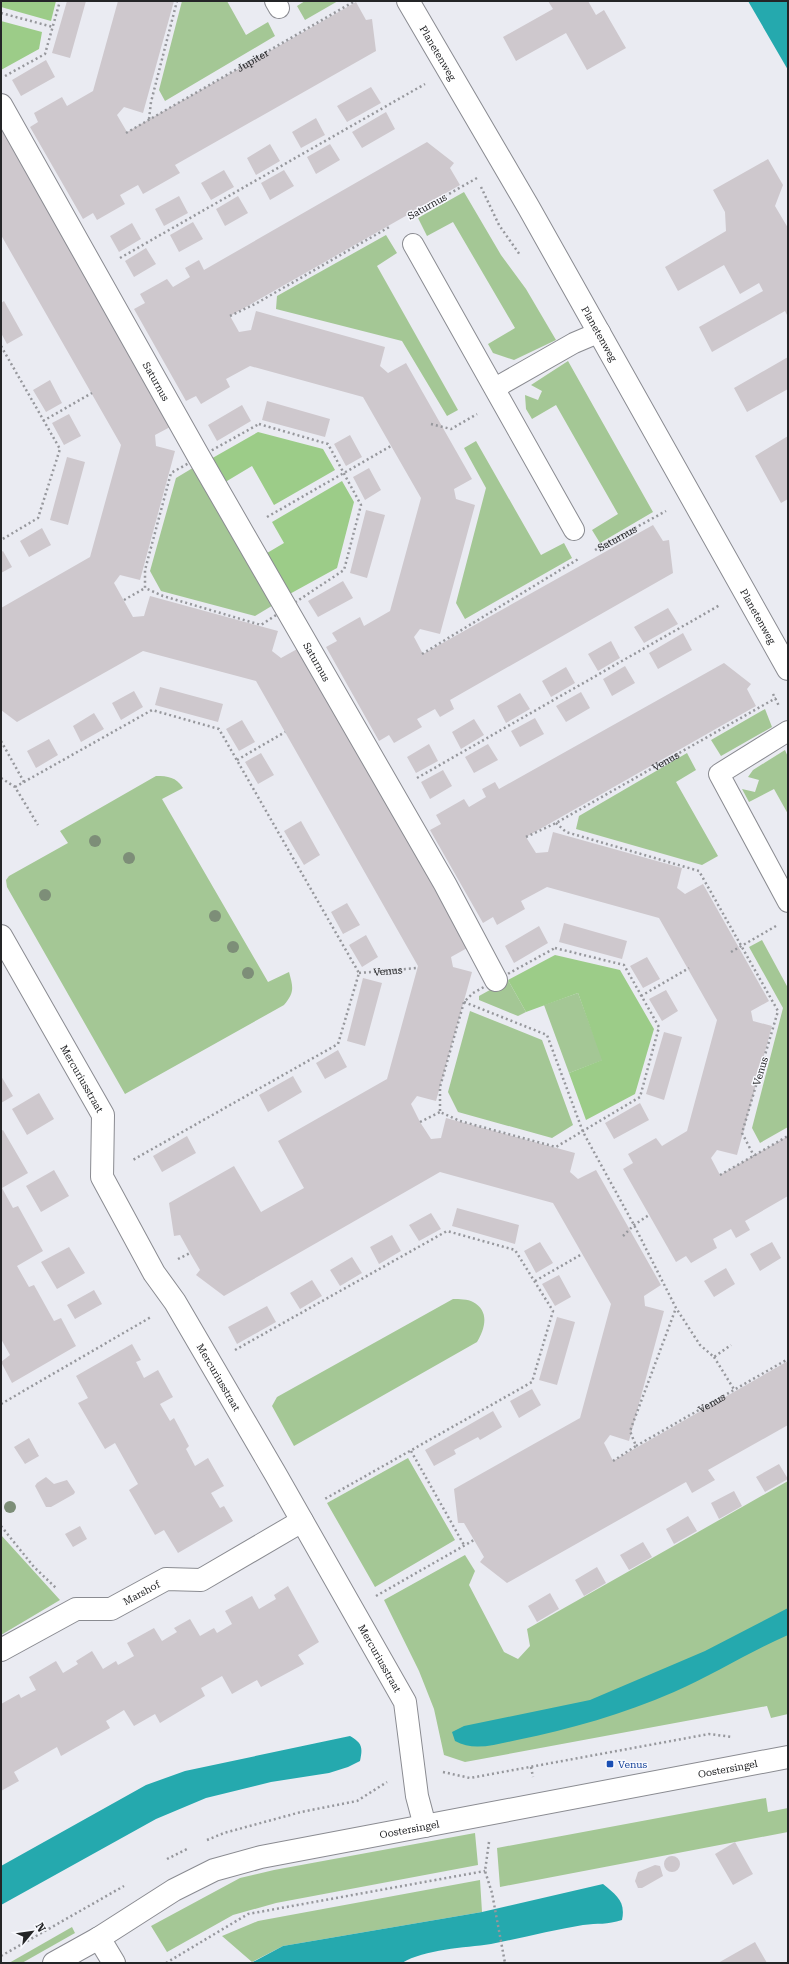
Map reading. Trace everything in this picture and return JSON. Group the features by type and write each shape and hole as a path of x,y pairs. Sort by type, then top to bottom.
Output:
{"street":[{"name":"Planetenweg","path":"408,1 600,332 788,668"},
{"path":"1,105 95,272"},
{"name":"Saturnus","path":"95,272 146,364 392,792"},
{"path":"392,792 496,980"},
{"name":"Mercuriusstraat","path":"1,936 103,1115 102,1177 154,1273 175,1302 353,1609 405,1702 417,1796 425,1826"},
{"name":"Marshof","path":"76,1609 112,1610 166,1579 201,1580 302,1521"},
{"path":"1,1650 76,1609"},
{"name":"Oostersingel","path":"54,1963 99,1938 174,1890 214,1870 261,1857 788,1757"},
{"path":"99,1938 114,1963"}],"lane":[{"path":"413,244 496,388 574,530"},
{"path":"496,388 574,343 600,332"},
{"path":"788,731 719,774 788,902"}],"path":[{"path":"1,79 45,54 60,1"},
{"path":"149,119 151,102 177,1"},
{"name":"Jupiter","path":"126,133 355,1"},
{"path":"1,13 53,27"},
{"path":"95,272 427,83"},
{"name":"Saturnus","path":"409,216 477,178"},
{"path":"230,316 257,303 395,224"},
{"path":"1,346 60,449 38,518 1,540"},
{"path":"431,424 451,429 490,406 496,388"},
{"path":"43,421 92,393"},
{"path":"242,531 391,446"},
{"name":"Saturnus","path":"594,550 668,509"},
{"name":"Saturnus","path":"422,654 587,554"},
{"path":"124,600 145,588"},
{"path":"392,792 722,604"},
{"name":"Venus","path":"526,837 556,823 776,698"},
{"path":"15,787 152,710 219,729 359,973 338,1044 102,1177"},
{"path":"237,760 285,732"},
{"path":"1,741 24,782"},
{"path":"1,778 15,787 38,825"},
{"name":"Venus","path":"556,823 566,832 698,870 778,1011 742,1133 754,1156"},
{"path":"731,952 781,923"},
{"path":"555,948 624,965 659,1027 640,1097 556,1147 460,1121 440,1112 440,1087 464,1002 473,993 555,948"},
{"name":"Venus","path":"359,973 417,968"},
{"path":"641,996 689,968"},
{"path":"464,1002 547,1035 583,1132 634,1225 676,1308 700,1345 714,1357 735,1390"},
{"path":"420,1122 440,1112"},
{"path":"720,1175 788,1136"},
{"path":"623,1236 634,1225 649,1215"},
{"path":"210,1364 447,1231 515,1250 553,1311 532,1382 318,1503 302,1521"},
{"path":"536,1282 582,1254"},
{"path":"1,1404 175,1302"},
{"path":"636,1446 630,1431 676,1308"},
{"path":"714,1357 731,1345"},
{"name":"Venus","path":"613,1461 636,1446 788,1360"},
{"path":"411,1451 464,1545"},
{"path":"1,1526 34,1567 76,1609"},
{"path":"353,1609 474,1540"},
{"path":"415,1771 439,1771 470,1778 709,1734 738,1738"},
{"path":"166,1963 248,1914 485,1871 492,1892 505,1963"}],"green space":[{"path":"2,1 56,1 51,21 1,7"},
{"path":"182,1 227,1 246,35 268,22 275,36 165,101 159,90"},
{"path":"305,1 338,1 305,20 297,6"},
{"path":"1,21 42,32 39,49 1,70"},
{"path":"464,192 501,255 526,289 556,340 514,360 493,353 488,344 515,328 453,222 427,236 418,218"},
{"path":"386,235 397,253 377,266 458,410 447,416 402,341 276,309 277,296"},
{"path":"568,361 653,512 600,543 592,530 618,514 556,405 532,419 526,409 525,395 538,400 542,391 531,385"},
{"path":"258,432 323,449 335,470 274,505 252,466 222,484 209,460"},
{"path":"476,441 541,555 564,543 572,558 465,619 456,603 486,488 464,448"},
{"path":"196,466 275,604 255,616 161,591 150,571 176,478"},
{"path":"342,481 354,502 337,568 286,596 262,556 284,543 272,522"},
{"path":"765,709 772,727 721,756 711,740"},
{"path":"785,750 788,757 788,814 774,789 749,802 742,789 755,792 759,780 748,777 753,770"},
{"path":"687,753 696,770 676,782 718,856 702,865 576,829 579,816"},
{"path":"156,776 164,776 175,779 183,788 162,799 268,982 289,972 292,989 290,996 284,1005 125,1094 7,887 6,880 9,876 68,843 60,831"},
{"path":"762,940 788,988 788,1127 760,1143 752,1128 783,1008 749,947"},
{"path":"555,955 620,970 654,1029 635,1094 586,1120 569,1073 602,1060 578,993 526,1012 508,980"},
{"path":"508,980 526,1012 518,1016 479,1000 479,996"},
{"path":"578,993 603,1060 569,1073 544,1005"},
{"path":"470,1011 542,1040 573,1125 552,1138 458,1112 448,1092"},
{"path":"453,1299 471,1301 482,1310 484,1315 484,1326 477,1342 294,1446 272,1406 277,1397"},
{"path":"408,1458 455,1540 375,1587 327,1503"},
{"path":"788,1481 788,1714 771,1718 767,1706 465,1762 444,1755 434,1709 419,1671 384,1600 465,1555 475,1571 469,1585 504,1652 518,1659 530,1646 527,1629"},
{"path":"1,1535 60,1600 1,1635"},
{"path":"766,1798 768,1812 788,1808 788,1832 500,1887 497,1848"},
{"path":"475,1833 478,1865 276,1903 233,1915 167,1952 151,1926 240,1878 274,1870"},
{"path":"480,1880 482,1912 283,1946 252,1962 222,1936 258,1921"},
{"path":"72,1927 75,1933 22,1963 9,1963"}],"water":[{"path":"748,1 788,1 788,70"},
{"path":"788,1608 788,1635 703,1678 655,1700 577,1726 537,1736 477,1747 455,1741 452,1732 464,1726 590,1700 705,1651"},
{"path":"350,1736 359,1743 361,1746 361,1752 360,1761 348,1767 329,1773 271,1782 206,1798 156,1819 1,1905 1,1866 146,1785 185,1771"},
{"path":"603,1884 619,1899 623,1908 622,1920 612,1923 571,1927 491,1944 433,1952 411,1958 402,1963 251,1963 283,1946 482,1912"}],"building":[{"path":"67,1 86,1 70,58 52,53"},
{"path":"118,1 174,1 143,113 124,107 117,115 127,132 356,2 366,20 372,19 376,51 175,165 180,173 143,194 138,185 120,195 125,204 97,220 93,213 83,219 30,127 38,122 34,113 62,97 67,106 93,91"},
{"path":"548,1 588,1 596,15 604,10 626,48 587,70 566,33 516,61 503,37 553,9"},
{"path":"46,60 55,77 21,96 12,80"},
{"path":"371,87 381,103 347,122 337,106"},
{"path":"386,112 395,129 362,148 352,132"},
{"path":"316,118 325,135 301,148 292,132"},
{"path":"1,125 172,426 155,435 156,446 175,451 140,580 120,575 114,583 133,617 144,616 150,596 278,631 272,651 281,658 299,648 469,947 451,957 453,967 472,972 436,1101 417,1096 411,1104 420,1122 431,1139 441,1138 446,1118 575,1153 570,1172 578,1179 596,1170 661,1285 644,1296 645,1306 664,1311 629,1441 610,1435 604,1443 613,1461 788,1361 788,1425 708,1470 715,1480 692,1493 686,1482 507,1583 480,1562 484,1557 464,1523 458,1523 454,1489 580,1418 611,1304 553,1203 440,1172 224,1296 196,1275 200,1270 180,1235 174,1236 169,1203 234,1166 261,1212 304,1188 278,1141 387,1079 418,966 256,681 143,651 17,722 1,710 1,608 90,557 121,445 1,235"},
{"path":"427,142 454,163 450,168 460,185 230,316 239,332 251,330 256,311 385,347 380,366 388,373 406,363 472,479 454,489 456,499 475,505 440,634 420,629 414,637 423,654 653,525 663,541 669,540 673,573 450,700 454,709 440,717 435,709 417,719 422,727 394,743 389,735 379,741 326,647 337,641 332,633 360,617 364,626 390,611 421,498 363,397 250,366 226,379 230,387 201,404 196,396 186,401 134,309 145,303 140,294 167,279 173,287 190,277 185,268 199,260 204,270"},
{"path":"270,144 280,161 256,175 247,158"},
{"path":"330,144 340,160 316,174 307,157"},
{"path":"768,159 783,185 775,206 788,228 788,317 785,311 712,352 699,327 763,291 759,283 740,294 724,265 678,291 665,267 726,231 725,212 713,190"},
{"path":"224,170 234,187 211,200 201,183"},
{"path":"284,170 294,186 270,200 261,183"},
{"path":"179,196 188,213 164,226 155,209"},
{"path":"238,196 248,213 225,226 216,209"},
{"path":"193,222 203,239 179,252 170,235"},
{"path":"132,223 141,239 119,252 110,236"},
{"path":"146,248 156,264 134,277 125,261"},
{"path":"4,301 23,335 7,344 1,333 1,303"},
{"path":"788,357 788,389 747,412 734,388"},
{"path":"50,380 62,403 46,412 33,390"},
{"path":"267,401 330,419 325,437 262,420"},
{"path":"242,405 251,421 217,441 208,425"},
{"path":"69,414 81,436 64,445 52,423"},
{"path":"350,435 362,457 346,466 334,444"},
{"path":"788,436 788,499 781,503 755,456"},
{"path":"67,457 85,462 68,525 50,520"},
{"path":"369,468 381,490 365,500 353,477"},
{"path":"366,510 385,515 367,578 350,573"},
{"path":"42,528 51,545 29,557 20,541"},
{"path":"3,551 12,567 1,573 1,552"},
{"path":"343,581 353,598 318,617 308,601"},
{"path":"668,608 678,624 644,643 634,627"},
{"path":"683,633 692,650 658,669 649,653"},
{"path":"611,641 620,658 598,671 588,654"},
{"path":"724,663 751,684 747,689 756,706 526,837 536,853 548,852 553,832 682,868 677,888 685,894 703,884 769,1001 751,1011 753,1021 772,1026 737,1155 717,1150 711,1158 720,1175 788,1136 788,1196 745,1221 750,1230 736,1238 731,1229 713,1239 717,1248 691,1263 686,1256 676,1262 623,1169 633,1163 628,1154 656,1138 662,1146 687,1131 717,1020 659,918 547,887 521,901 525,909 497,925 493,917 483,923 430,830 441,824 436,815 464,799 469,807 486,797 482,789 495,782 499,789"},
{"path":"625,666 635,683 612,696 603,679"},
{"path":"566,667 575,683 551,697 542,681"},
{"path":"160,687 223,704 218,722 155,705"},
{"path":"134,691 143,707 121,720 112,703"},
{"path":"581,692 590,708 566,722 556,706"},
{"path":"520,693 530,709 506,723 497,706"},
{"path":"94,713 104,729 81,742 73,726"},
{"path":"535,718 544,734 520,747 511,731"},
{"path":"474,719 484,735 461,749 452,732"},
{"path":"242,720 255,742 239,751 226,729"},
{"path":"49,739 58,755 36,768 27,751"},
{"path":"429,744 438,761 416,773 407,757"},
{"path":"488,744 498,760 474,773 465,757"},
{"path":"261,753 274,775 258,784 245,762"},
{"path":"443,770 452,786 430,799 421,782"},
{"path":"301,821 320,855 304,865 284,831"},
{"path":"347,903 360,925 343,934 331,912"},
{"path":"564,923 627,941 622,959 559,942"},
{"path":"539,926 548,943 514,963 505,946"},
{"path":"366,935 378,957 362,967 349,945"},
{"path":"647,957 660,979 643,988 630,966"},
{"path":"363,978 382,983 365,1046 347,1041"},
{"path":"666,990 678,1011 662,1021 649,999"},
{"path":"664,1032 682,1037 664,1100 646,1094"},
{"path":"338,1050 347,1067 325,1079 316,1063"},
{"path":"1,1076 13,1096 1,1103"},
{"path":"293,1076 302,1092 268,1112 259,1095"},
{"path":"39,1093 54,1119 27,1135 12,1109"},
{"path":"640,1103 649,1120 614,1139 605,1123"},
{"path":"3,1130 28,1173 2,1188 13,1208 18,1206 43,1251 17,1266 29,1287 34,1285 54,1321 61,1318 76,1346 12,1383 1,1362 10,1355 1,1339 1,1131"},
{"path":"187,1136 196,1153 162,1172 153,1156"},
{"path":"54,1170 69,1196 41,1212 26,1186"},
{"path":"457,1208 519,1225 515,1244 452,1226"},
{"path":"431,1213 441,1229 419,1241 409,1225"},
{"path":"392,1235 401,1251 379,1264 370,1247"},
{"path":"540,1242 553,1263 536,1273 524,1251"},
{"path":"772,1242 781,1258 760,1271 750,1254"},
{"path":"69,1247 85,1273 57,1289 41,1262"},
{"path":"352,1257 362,1273 340,1286 330,1270"},
{"path":"726,1268 735,1284 714,1297 704,1281"},
{"path":"559,1275 571,1297 555,1306 542,1284"},
{"path":"312,1280 322,1296 300,1309 290,1293"},
{"path":"94,1290 102,1304 75,1319 67,1305"},
{"path":"267,1306 276,1322 237,1344 228,1327"},
{"path":"557,1317 575,1322 557,1385 539,1380"},
{"path":"132,1344 141,1360 136,1362 144,1378 158,1370 173,1397 160,1404 170,1421 174,1418 189,1446 186,1449 195,1466 208,1458 224,1486 211,1493 220,1508 224,1506 233,1521 178,1553 164,1530 155,1535 129,1490 138,1484 115,1443 105,1449 78,1403 88,1398 76,1376"},
{"path":"532,1389 541,1405 519,1418 510,1401"},
{"path":"493,1411 502,1427 480,1440 478,1437 454,1450 456,1454 434,1466 425,1450"},
{"path":"29,1438 39,1456 25,1464 14,1447"},
{"path":"779,1464 788,1479 765,1492 756,1477"},
{"path":"46,1477 54,1484 67,1480 75,1492 74,1494 51,1507 46,1507 35,1486"},
{"path":"734,1491 742,1506 719,1519 711,1503"},
{"path":"688,1516 697,1531 674,1544 666,1529"},
{"path":"80,1526 87,1539 73,1547 65,1534"},
{"path":"643,1542 652,1557 629,1570 620,1555"},
{"path":"597,1567 606,1583 584,1596 575,1580"},
{"path":"288,1586 319,1642 298,1655 304,1664 261,1687 257,1680 232,1694 222,1676 201,1688 205,1696 160,1723 155,1714 134,1726 124,1710 106,1721 110,1728 61,1756 57,1747 14,1772 19,1781 1,1791 1,1704 19,1694 21,1698 36,1690 29,1677 56,1661 63,1673 78,1664 76,1661 92,1651 103,1669 116,1661 118,1665 134,1656 127,1643 154,1628 162,1641 177,1632 174,1628 190,1619 200,1636 214,1628 217,1633 232,1624 225,1611 252,1596 259,1609 276,1599 274,1595"},
{"path":"550,1593 559,1609 537,1622 528,1606"},
{"path":"735,1842 753,1874 733,1885 715,1854"},
{"path":"672,1856 678,1858 680,1864 678,1870 672,1872 666,1870 664,1864 666,1858"},
{"path":"655,1865 660,1866 663,1876 642,1888 638,1888 635,1881 638,1872"},
{"path":"755,1942 767,1963 718,1963"}],"place":[{"name":"Venus","path":"610,1764"}]}
